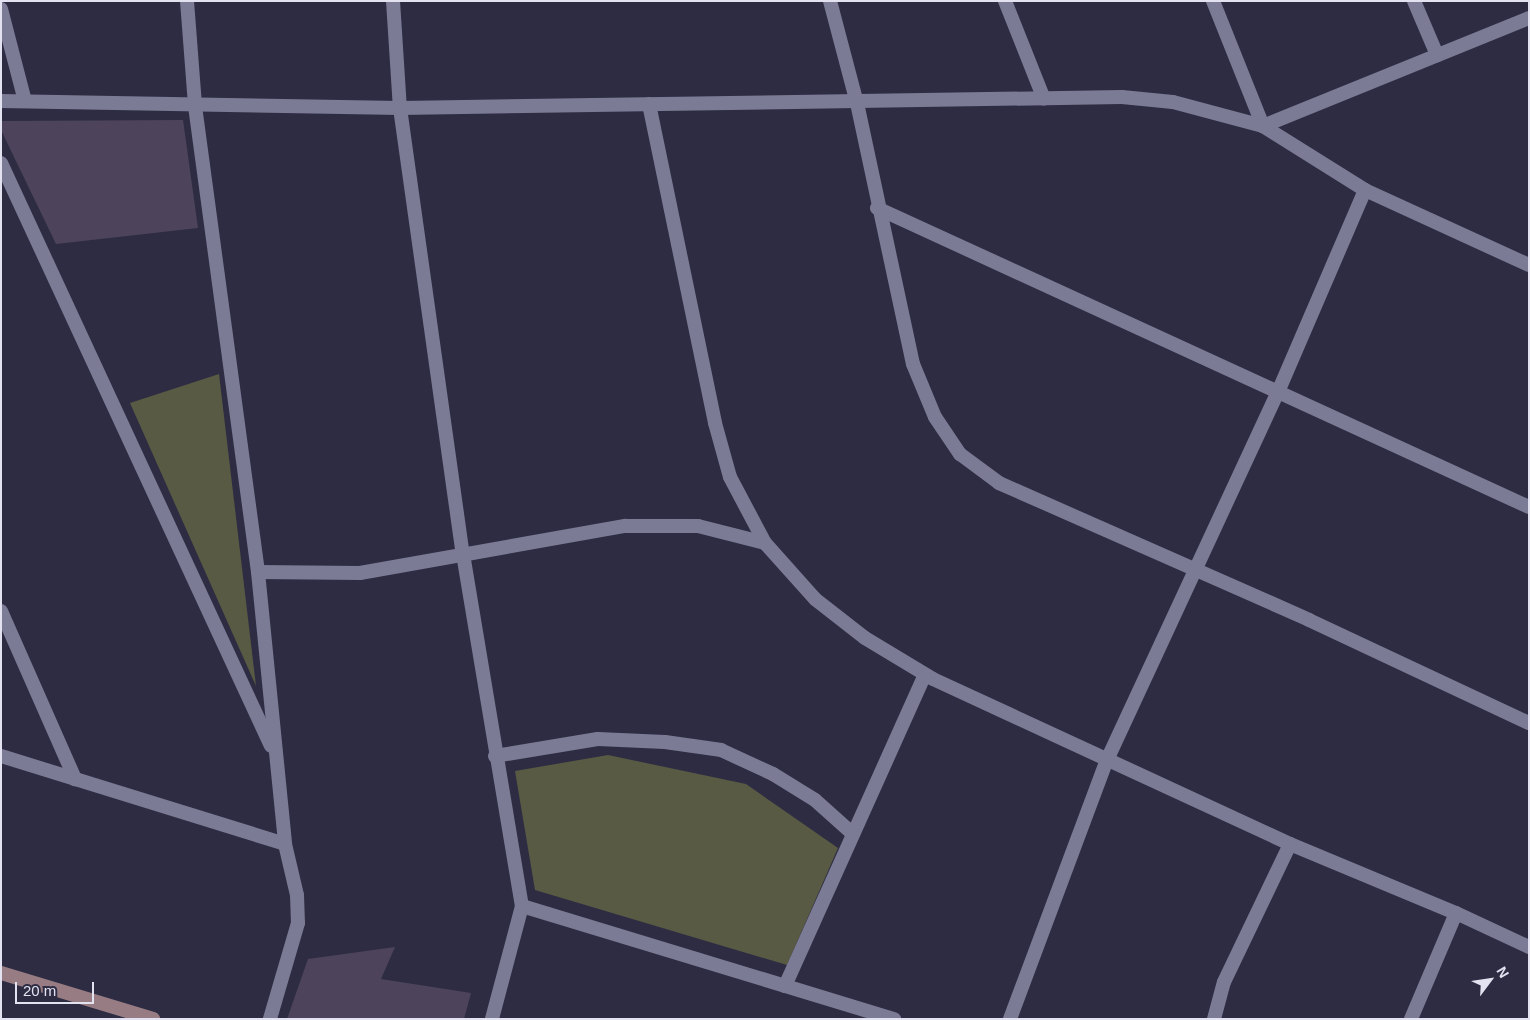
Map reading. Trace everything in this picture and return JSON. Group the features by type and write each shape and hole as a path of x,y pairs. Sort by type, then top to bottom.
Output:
{"main road":[{"path":"1,973 153,1019"}],"street":[{"path":"187,1 195,106 258,572 285,844 297,895 298,923 270,1019"},
{"path":"393,1 400,108 463,554 495,756 522,906 492,1019"},
{"path":"830,1 857,103 877,208 913,364 935,417 960,454 999,483 1529,723"},
{"path":"1005,1 1044,99"},
{"path":"1213,1 1264,126"},
{"path":"1414,1 1437,55"},
{"path":"1,10 25,101"},
{"path":"1264,126 1529,18"},
{"path":"1,101 195,106 400,108 857,103 1122,97 1173,102 1264,126 1365,190 1529,265"},
{"path":"649,104 721,448 740,499 765,543 815,599 837,617 925,675 1290,844 1456,913 1529,947"},
{"path":"1,163 275,756"},
{"path":"1010,1019 1107,760 1278,392 1365,190"},
{"path":"877,208 1529,507"},
{"path":"258,572 360,573 625,526 698,526 765,543"},
{"path":"1,611 75,779"},
{"path":"785,986 925,675"},
{"path":"495,756 598,739 665,742 721,750 773,774 815,800 853,834"},
{"path":"1,756 285,844"},
{"path":"1214,1019 1224,982 1290,844"},
{"path":"522,906 894,1019"},
{"path":"1411,1019 1456,913"}],"green space":[{"path":"219,374 256,686 130,403"},
{"path":"608,755 746,784 838,848 787,965 535,890 515,771"}],"building":[{"path":"183,120 198,228 56,244 1,130 1,121"},
{"path":"395,947 381,979 471,993 464,1019 287,1019 308,959"}]}
